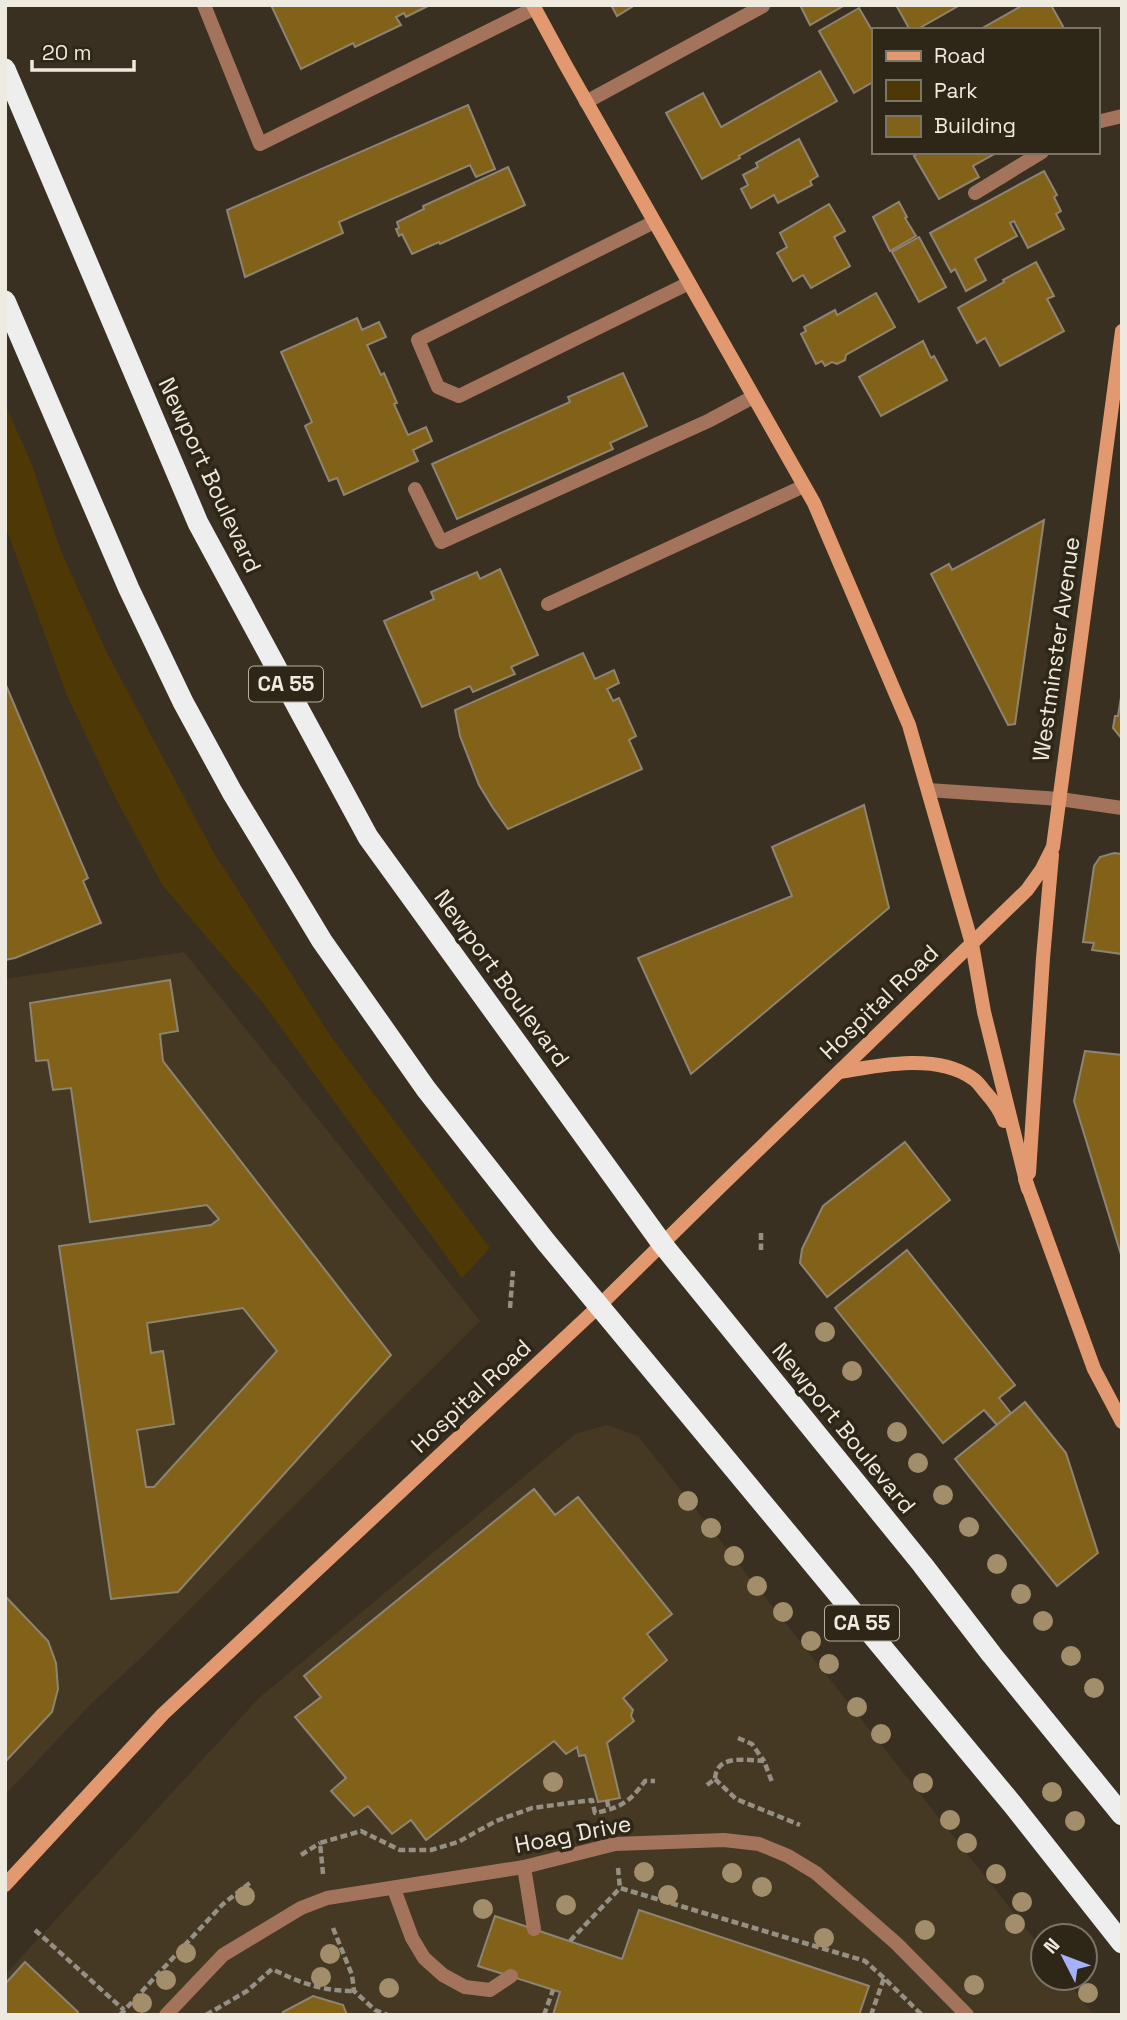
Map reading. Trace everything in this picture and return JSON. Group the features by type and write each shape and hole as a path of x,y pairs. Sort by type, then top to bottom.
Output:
{"highway":[{"name":"Newport Boulevard","path":"5,69 198,523 368,837 663,1245 1121,1814"},
{"name":"CA 55","path":"5,301 129,589 183,702 232,792 321,941 426,1089 546,1242 1004,1794 1122,1943"}],"street":[{"path":"204,5 260,144 534,7 814,503 909,725 972,944 984,1012 1028,1189"},
{"path":"586,102 763,6"},
{"path":"1099,122 1122,116"},
{"path":"975,193 1039,154"},
{"path":"654,222 418,340 439,387 459,396 689,283"},
{"name":"Westminster Avenue","path":"972,944 1027,890 1053,847 1122,331"},
{"path":"415,489 440,542 710,420 753,397"},
{"path":"548,604 804,486"},
{"path":"928,790 1060,799 1122,808"},
{"path":"1028,1189 1042,958 1053,847"},
{"name":"Hospital Road","path":"5,1885 163,1714 599,1306 972,944"},
{"path":"839,1072 880,1065 919,1063 947,1067 973,1078 999,1108 1094,1369 1122,1422"},
{"name":"Hoag Drive","path":"166,2015 223,1955 301,1908 327,1898 524,1867 615,1844 724,1840 759,1844 788,1856 816,1873 897,1944 967,2015"},
{"path":"524,1867 534,1929"},
{"path":"394,1889 412,1938 424,1958 443,1975 465,1987 490,1990 510,1976"}],"path":[{"path":"761,1233 761,1250"},
{"path":"510,1308 513,1270"},
{"path":"738,1738 752,1744 764,1761 772,1782"},
{"path":"707,1785 715,1779 716,1771 721,1765 734,1759 764,1761"},
{"path":"715,1779 736,1799 800,1825"},
{"path":"300,1855 320,1843 361,1831 400,1850 431,1850 458,1842 496,1821 532,1808 592,1800 595,1813 609,1810 624,1805 645,1781 656,1781"},
{"path":"607,1800 609,1810"},
{"path":"320,1843 323,1874"},
{"path":"570,1941 620,1888 617,1860"},
{"path":"35,1930 122,2012 223,1904 251,1882"},
{"path":"620,1888 866,1961 922,2015"},
{"path":"333,1928 352,1975 354,1991 375,2010 388,2015"},
{"path":"206,2015 247,1991 272,1969 300,1983 354,1991"},
{"path":"871,2015 884,1978"},
{"path":"544,2015 553,1990"}],"shaded area":[{"path":"184,952 480,1321 147,1652 91,1704 5,1795 5,979"},
{"path":"607,1425 638,1436 1029,1932 1029,1992 1076,1992 1094,2015 5,2015 5,1975 258,1699 575,1434"}],"green space":[{"path":"5,404 32,465 61,551 106,651 214,853 332,1038 490,1248 462,1278 263,1003 163,886 115,797 66,693 5,525"}],"building":[{"path":"271,5 430,5 406,17 404,13 396,17 401,25 355,47 353,43 301,69"},
{"path":"611,5 635,5 617,16"},
{"path":"800,5 845,5 810,25"},
{"path":"896,5 960,5 920,28 909,28"},
{"path":"1023,5 1051,5 1064,28 983,28"},
{"path":"859,8 872,30 872,83 854,93 819,31"},
{"path":"820,71 837,101 702,179 666,113 703,93 721,127"},
{"path":"468,105 495,169 476,177 470,165 339,222 343,233 245,277 227,210"},
{"path":"799,139 818,176 810,181 812,185 778,203 774,195 751,208 741,189 748,185 743,175 758,167 756,163"},
{"path":"994,154 973,166 979,177 939,199 914,156"},
{"path":"508,167 525,205 412,254 402,234 399,236 397,222 424,209 423,206"},
{"path":"1044,171 1057,195 1054,197 1061,211 1056,214 1064,229 1028,248 1014,221 1010,223 1017,236 975,259 986,280 966,291 955,269 951,272 930,233"},
{"path":"899,202 916,236 890,251 873,217"},
{"path":"829,204 845,231 834,237 850,266 811,288 803,275 793,281 777,253 787,247 780,233"},
{"path":"919,237 946,287 919,302 892,252"},
{"path":"1036,262 1054,296 1047,299 1064,331 1000,366 985,338 977,343 958,308"},
{"path":"876,293 895,327 846,355 845,360 837,364 832,362 825,366 822,361 816,364 801,334 806,331 804,327 835,310 837,315"},
{"path":"357,318 362,330 379,322 386,337 367,345 381,375 384,373 408,435 426,427 432,441 413,450 418,461 344,495 337,478 329,481 305,426 312,422 281,352"},
{"path":"923,341 947,380 881,416 859,377"},
{"path":"623,373 647,426 610,443 613,449 457,519 432,464 570,402 568,397"},
{"path":"1044,520 1015,724 1008,725 931,574 949,564 952,570"},
{"path":"500,569 538,655 511,667 515,674 473,692 470,686 422,707 384,621 434,599 431,592 477,572 480,579"},
{"path":"583,653 595,679 614,670 619,683 607,689 613,701 619,698 636,736 629,740 642,769 508,829 479,785 460,736 455,710"},
{"path":"5,683 88,878 83,881 101,923 5,960"},
{"path":"1122,691 1122,739 1113,728"},
{"path":"864,805 889,908 691,1074 638,958 792,896 772,847"},
{"path":"1122,854 1122,954 1092,950 1094,943 1083,942 1094,866 1100,857"},
{"path":"170,980 178,1031 160,1034 163,1061 391,1355 178,1592 111,1599 59,1246 211,1225 219,1219 207,1205 90,1222 71,1088 53,1090 48,1060 36,1061 30,1003","holes":["243,1308 277,1351 154,1487 146,1487 137,1430 174,1424 163,1351 151,1353 147,1323"]},
{"path":"1085,1051 1122,1055 1122,1258 1074,1101"},
{"path":"905,1142 950,1200 827,1297 800,1263 802,1249 823,1206"},
{"path":"907,1250 1015,1385 999,1398 1011,1413 997,1425 984,1410 943,1443 835,1308"},
{"path":"1025,1402 1066,1453 1098,1553 1057,1586 955,1459"},
{"path":"534,1489 555,1515 578,1497 672,1614 647,1634 667,1660 623,1698 633,1710 631,1716 634,1721 607,1743 620,1798 598,1802 585,1755 579,1756 577,1747 566,1754 554,1741 426,1840 411,1820 392,1834 368,1806 354,1816 331,1791 346,1778 295,1717 321,1697 304,1676"},
{"path":"5,1596 48,1641 56,1663 58,1689 52,1712 5,1762"},
{"path":"639,1910 869,1986 859,2015 553,2015 560,1992 478,1966 495,1916 622,1959"},
{"path":"25,1962 78,2012 77,2015 5,2015 5,1984"},
{"path":"313,1996 343,2005 347,2015 282,2015"}]}
